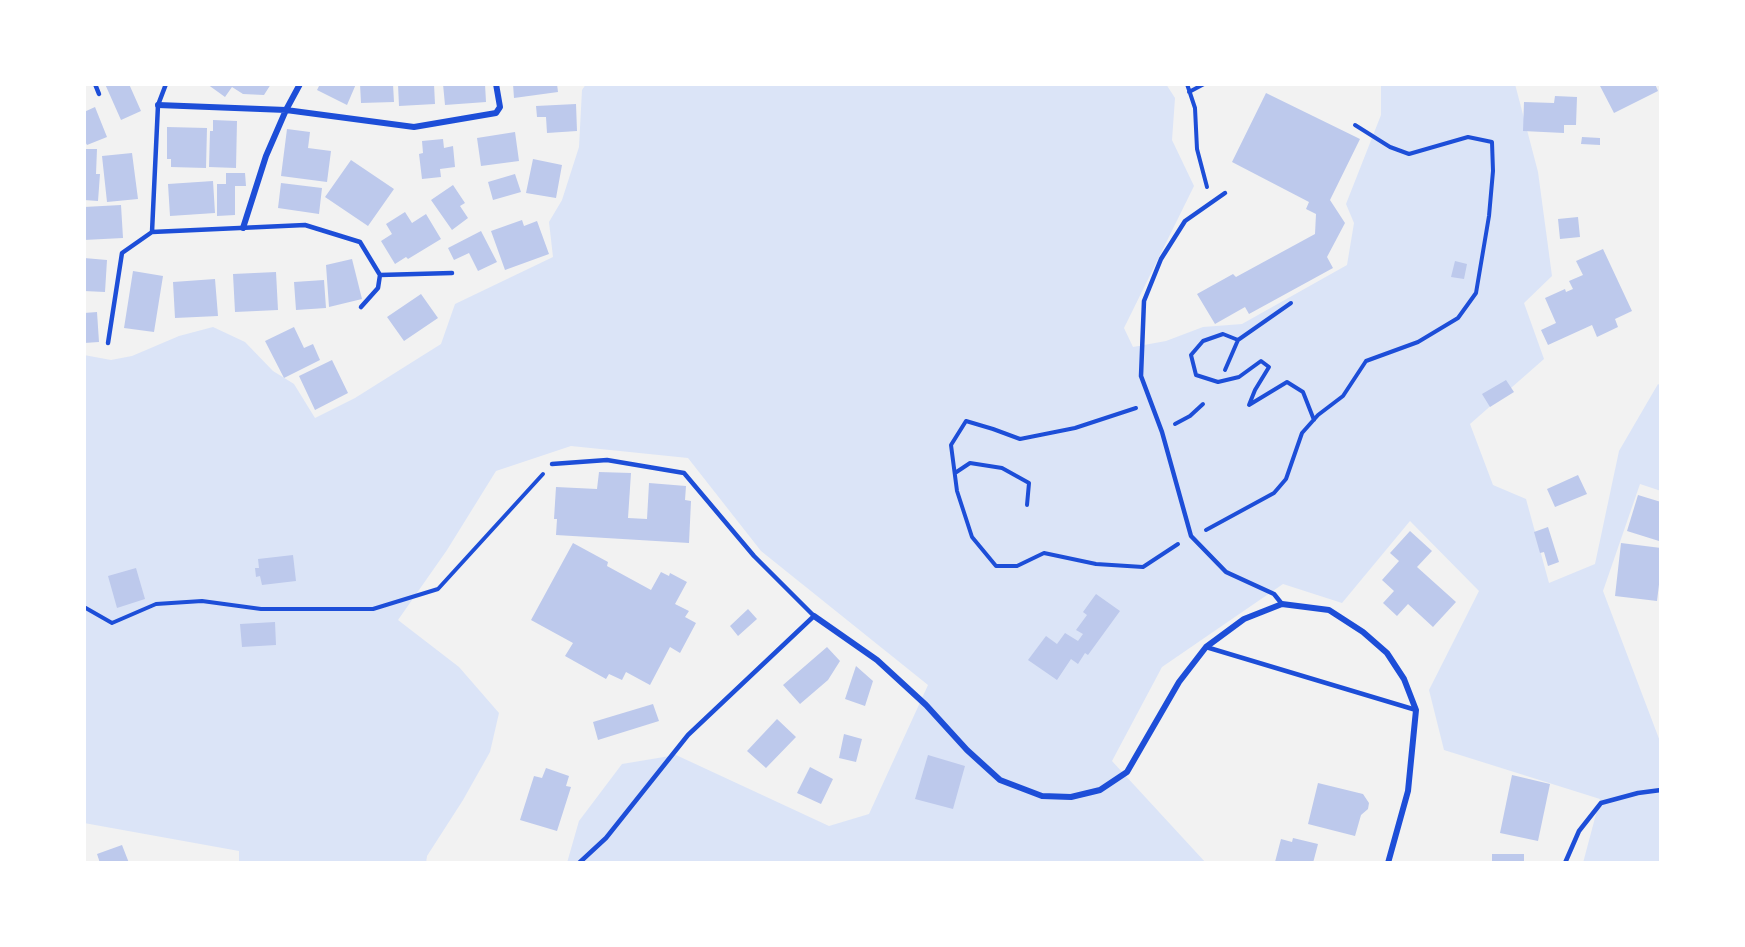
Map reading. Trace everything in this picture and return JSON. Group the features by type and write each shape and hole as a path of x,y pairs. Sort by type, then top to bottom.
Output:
{"street":[{"path":"243,228 266,156 300,84"},
{"path":"158,105 286,110 414,127 496,112 500,107 496,84"},
{"path":"814,616 877,660 927,705 967,750 1000,780 1042,796 1071,797 1100,790 1127,772 1179,682 1206,647 1244,619 1282,604 1329,610 1363,632 1387,653 1404,679 1416,710 1408,791 1388,863"}],"lane":[{"path":"95,84 99,94"},
{"path":"152,232 158,105 166,84"},
{"path":"1225,193 1185,221 1161,259 1144,301 1141,376 1162,432 1191,536 1226,572 1274,594 1282,604"},
{"path":"108,343 122,253 152,232 305,225 360,242 380,275 378,288 361,307"},
{"path":"380,275 452,273"},
{"path":"552,464 607,460 684,472 754,556 814,616 688,735 606,838 579,863"},
{"path":"1206,647 1416,710"},
{"path":"1565,863 1579,831 1601,803 1638,793 1661,790"}],"path":[{"path":"1187,84 1195,108 1197,149 1212,202"},
{"path":"1190,92 1204,84"},
{"path":"1221,522 1274,494 1286,479 1302,433 1343,396 1366,361 1418,342 1458,318 1476,293 1489,216 1493,171 1492,142 1468,137 1409,154 1390,147 1355,125"},
{"path":"1225,370 1238,340 1291,303"},
{"path":"1238,340 1223,334 1203,341 1191,355 1196,375 1218,382 1239,377 1261,361 1269,367 1249,405 1287,382 1303,392 1314,420"},
{"path":"1151,403 1075,428 1020,438 966,421 951,445 957,491 972,537 996,566 1017,566 1044,553 1096,564 1143,567 1170,549"},
{"path":"1162,432 1190,416 1203,404"},
{"path":"955,474 970,463 1002,468 1029,483 1027,505"},
{"path":"84,607 112,623 156,604 202,601 261,609 373,609 438,589 552,464"}],"shaded area":[{"path":"586,84 1166,84 1175,98 1172,140 1194,186 1124,328 1133,347 1166,341 1203,327 1242,324 1347,265 1354,223 1346,204 1381,115 1381,84 1515,84 1538,172 1552,276 1524,303 1544,359 1470,424 1493,485 1526,499 1549,583 1595,564 1619,451 1658,384 1661,386 1661,491 1640,484 1603,591 1661,744 1661,863 1583,863 1600,799 1444,750 1429,690 1479,591 1410,521 1342,603 1283,584 1162,667 1112,761 1206,863 567,863 579,821 622,764 676,755 829,826 869,814 928,685 761,551 688,458 571,446 496,471 447,550 398,620 459,667 499,713 490,752 427,856 426,863 239,863 239,851 84,823 84,355 111,360 132,356 179,336 213,327 245,342 273,371 294,384 315,418 355,398 441,344 455,304 553,257 549,222 562,200 579,147 582,90"}],"building":[{"path":"105,84 129,84 141,111 121,120"},
{"path":"207,84 271,84 264,95 243,94 232,87 225,97"},
{"path":"320,84 356,84 347,105 317,90"},
{"path":"360,84 393,84 394,102 361,103"},
{"path":"398,84 434,84 435,104 399,106"},
{"path":"443,84 485,84 486,102 445,105"},
{"path":"513,84 557,84 558,92 514,98"},
{"path":"1599,84 1655,84 1658,91 1614,113"},
{"path":"1266,93 1360,139 1330,200 1345,223 1327,257 1333,268 1249,314 1245,307 1215,324 1197,294 1233,274 1236,277 1315,234 1316,214 1306,209 1309,202 1232,162"},
{"path":"1555,96 1577,97 1576,125 1564,125 1564,133 1523,131 1524,102 1554,103"},
{"path":"576,104 577,131 547,133 546,117 537,117 536,106"},
{"path":"95,107 107,137 87,145 84,140 84,112"},
{"path":"213,120 237,121 236,168 209,167 210,131 213,131"},
{"path":"167,127 207,128 206,168 171,167 171,159 167,159"},
{"path":"287,129 310,132 308,148 331,151 327,182 281,176"},
{"path":"515,132 519,161 481,166 477,138"},
{"path":"1582,137 1600,138 1600,145 1581,144"},
{"path":"443,139 444,148 453,146 455,167 440,169 441,177 422,179 419,154 423,153 422,141"},
{"path":"84,149 97,149 96,174 100,174 98,201 84,200"},
{"path":"132,153 138,199 107,202 102,156"},
{"path":"533,159 562,165 556,198 526,193"},
{"path":"351,160 394,189 368,226 325,197"},
{"path":"226,173 245,173 246,186 235,186 235,215 217,216 217,184 226,184"},
{"path":"515,174 521,192 493,200 488,182"},
{"path":"213,181 215,213 170,216 168,184"},
{"path":"281,183 322,188 319,214 278,208"},
{"path":"453,185 465,203 460,206 468,218 452,230 431,200"},
{"path":"121,205 123,238 84,240 84,207"},
{"path":"405,212 412,223 426,214 441,239 408,259 406,257 395,264 381,241 392,234 386,224"},
{"path":"1578,217 1580,237 1560,239 1558,219"},
{"path":"522,220 524,226 537,221 549,254 505,270 491,231"},
{"path":"481,231 497,262 478,271 469,253 454,260 448,248"},
{"path":"1603,249 1632,311 1615,319 1618,327 1597,337 1592,325 1548,345 1541,330 1556,323 1545,298 1565,289 1566,292 1573,289 1569,281 1583,275 1576,261"},
{"path":"84,258 107,260 105,292 84,291"},
{"path":"352,259 362,299 329,307 326,265"},
{"path":"1455,261 1467,264 1464,279 1451,277"},
{"path":"133,271 163,276 154,332 124,328"},
{"path":"276,272 278,310 235,312 233,274"},
{"path":"215,279 218,316 175,318 173,282"},
{"path":"324,280 326,308 296,310 294,282"},
{"path":"421,294 438,318 404,341 387,317"},
{"path":"97,312 99,342 84,343 84,313"},
{"path":"294,327 304,348 313,344 320,360 284,378 265,341"},
{"path":"332,360 348,393 315,410 299,376"},
{"path":"1506,380 1514,392 1490,407 1482,394"},
{"path":"599,472 631,473 628,518 647,519 649,483 686,486 685,500 691,501 689,543 556,535 557,519 554,519 556,487 597,489"},
{"path":"1578,475 1587,494 1555,507 1547,489"},
{"path":"1638,495 1661,502 1659,541 1627,531"},
{"path":"1548,527 1559,562 1548,566 1544,552 1540,553 1534,532"},
{"path":"1410,531 1432,551 1417,567 1456,602 1433,627 1408,604 1397,616 1383,603 1394,591 1382,580 1399,561 1390,553"},
{"path":"573,543 608,562 607,566 651,590 661,572 669,576 670,573 687,582 675,604 689,611 685,617 696,623 680,653 670,647 650,685 626,672 622,680 609,674 606,679 565,656 573,643 531,620"},
{"path":"1621,543 1661,548 1657,601 1615,596"},
{"path":"293,555 296,581 262,585 260,576 256,577 255,568 259,568 258,559"},
{"path":"136,568 145,599 117,608 108,576"},
{"path":"1096,594 1120,611 1088,655 1085,653 1078,664 1071,659 1057,680 1028,660 1046,636 1057,644 1065,633 1078,641 1083,634 1076,630 1087,615 1083,612"},
{"path":"748,609 757,619 738,636 730,626"},
{"path":"275,622 276,645 242,647 240,624"},
{"path":"827,647 840,661 828,680 800,704 783,685"},
{"path":"856,666 873,681 865,706 845,699"},
{"path":"653,704 659,721 598,740 593,722"},
{"path":"777,719 796,737 766,768 747,751"},
{"path":"844,734 862,739 856,762 839,758"},
{"path":"928,755 965,766 953,809 915,799"},
{"path":"810,767 833,779 821,804 797,793"},
{"path":"546,768 569,776 566,786 571,787 557,831 520,820 534,776 542,778"},
{"path":"1512,775 1550,784 1538,841 1500,833"},
{"path":"1318,783 1363,794 1369,803 1368,809 1361,815 1355,836 1308,824"},
{"path":"1293,838 1318,844 1313,863 1275,862 1281,839 1292,842"},
{"path":"122,845 129,863 100,863 97,854"},
{"path":"1492,854 1524,854 1524,863 1492,863"}]}
